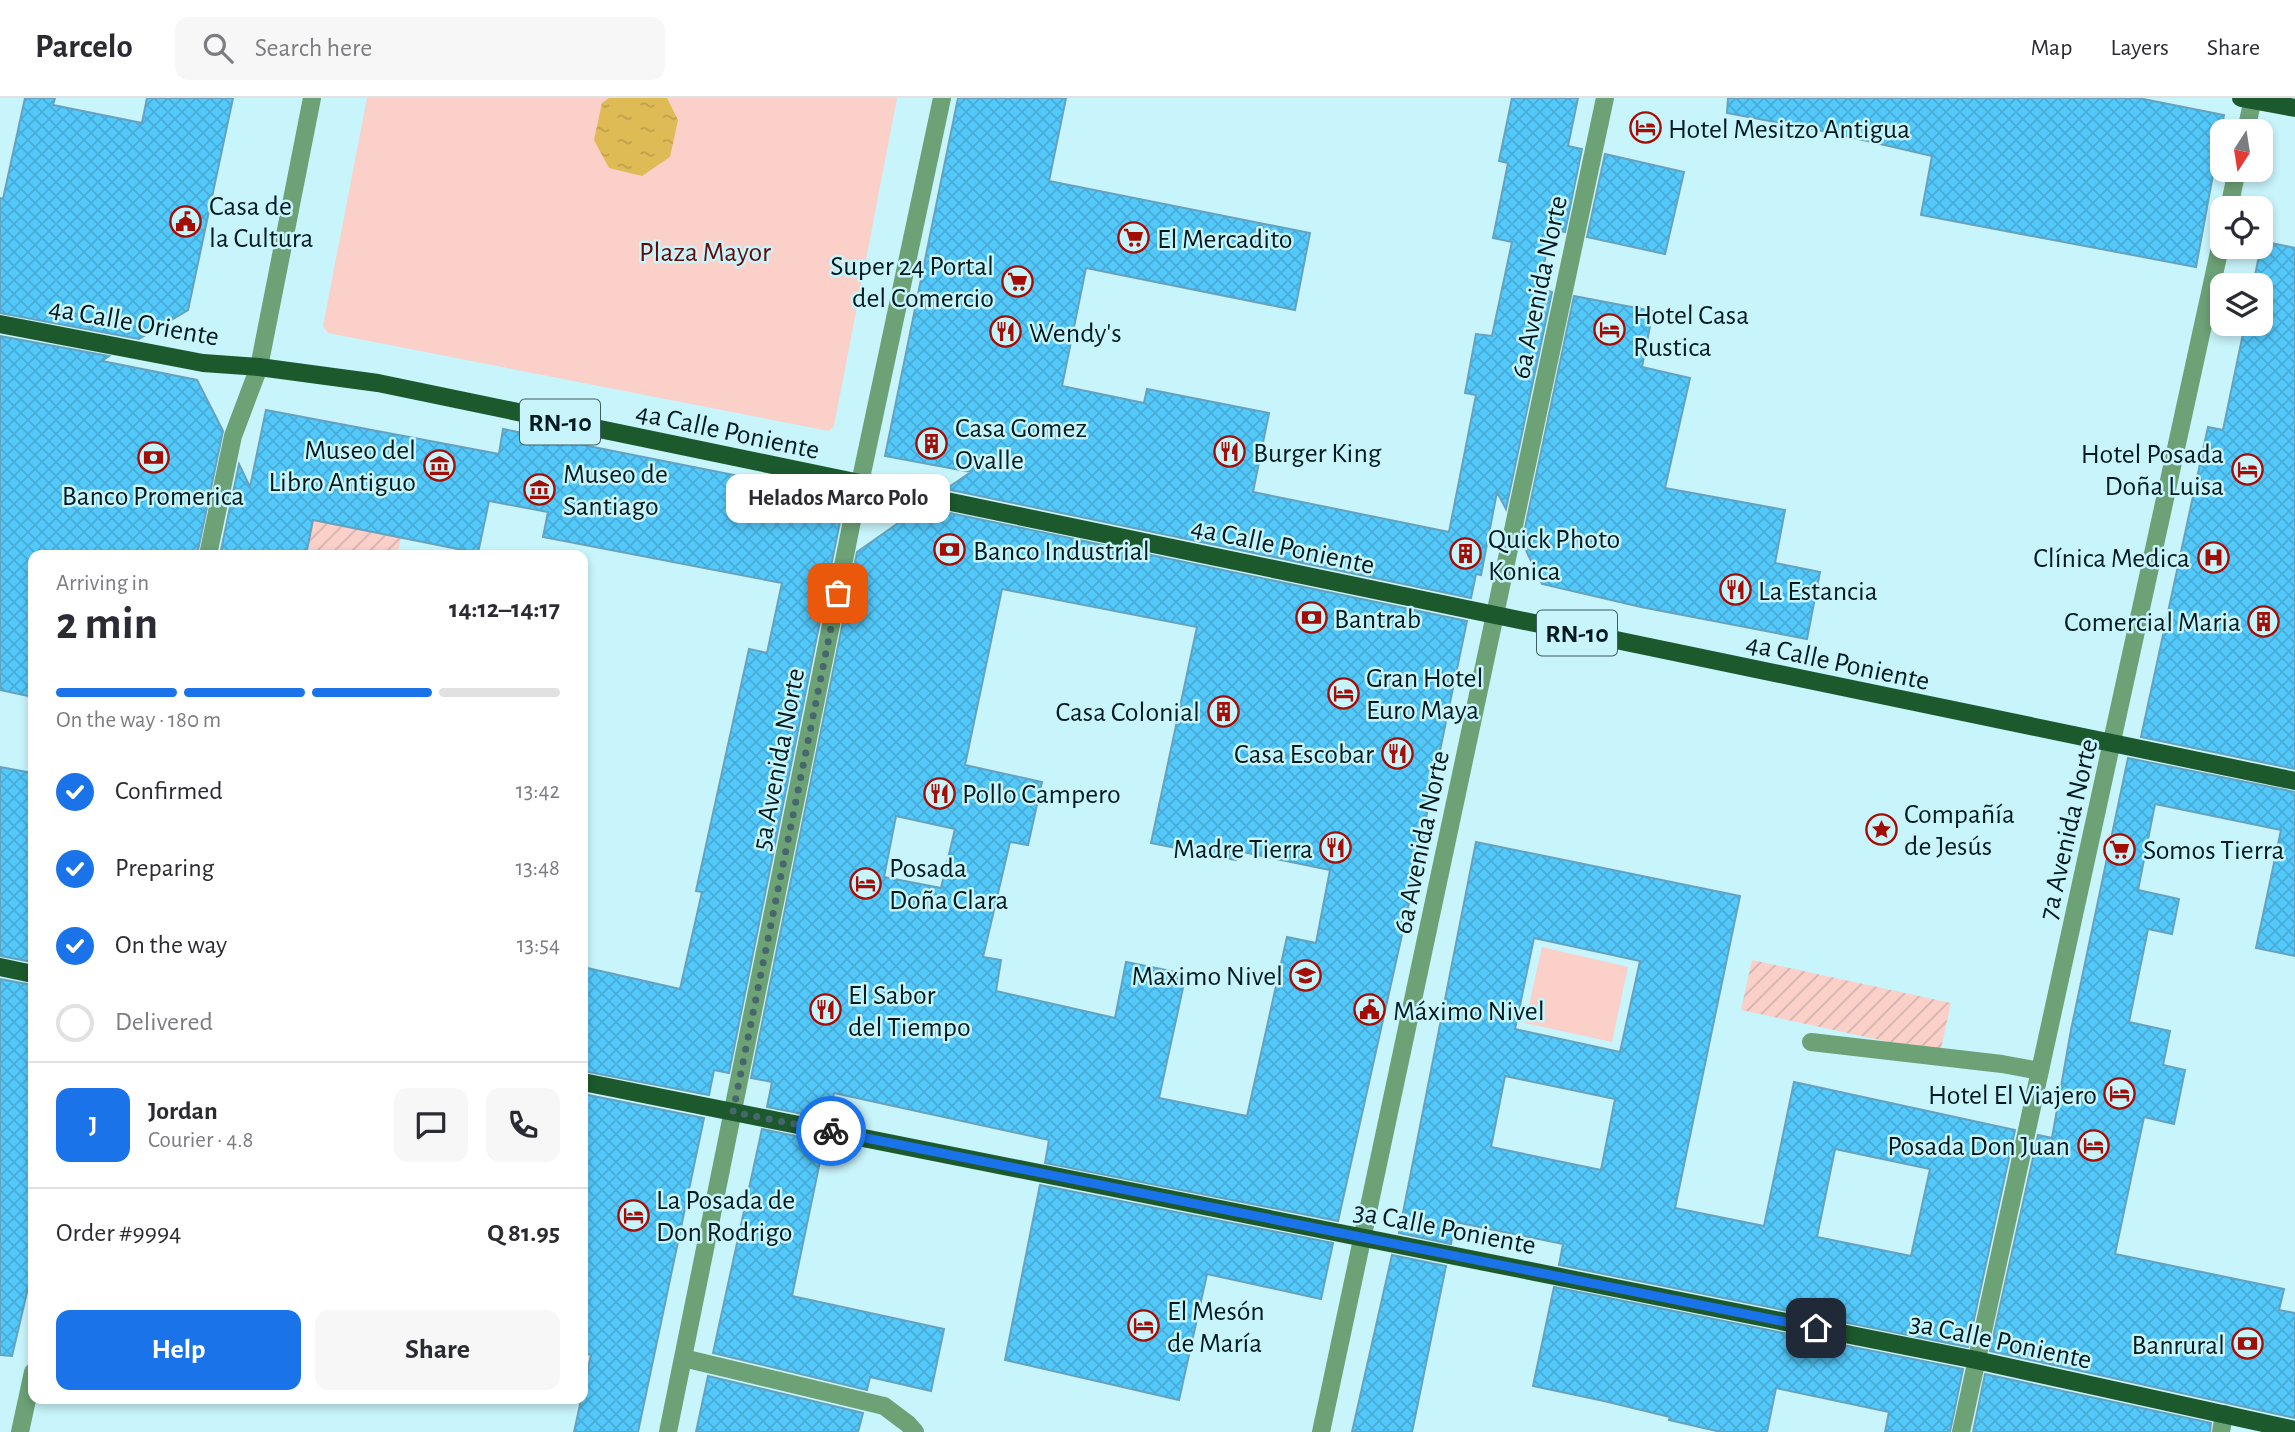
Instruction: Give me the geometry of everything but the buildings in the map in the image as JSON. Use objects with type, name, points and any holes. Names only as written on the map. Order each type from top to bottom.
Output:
[{"type":"main road","points":[[2249,99],[2295,108]]},
{"type":"main road","name":"4a Calle Oriente","points":[[0,324],[203,363],[259,367]]},
{"type":"main road","name":"4a Calle Poniente","points":[[259,367],[378,383],[2295,781]]},
{"type":"main road","points":[[0,967],[28,973]]},
{"type":"main road","name":"3a Calle Poniente","points":[[588,1083],[1976,1360],[2222,1423],[2295,1430]]},
{"type":"street","points":[[209,550],[233,436],[259,367],[312,98]]},
{"type":"street","name":"5a Avenida Norte","points":[[668,1432],[860,484],[942,98]]},
{"type":"street","name":"6a Avenida Norte","points":[[1321,1432],[1605,98]]},
{"type":"street","points":[[2247,119],[2249,99]]},
{"type":"street","name":"7a Avenida Norte","points":[[1961,1432],[2217,259]]},
{"type":"street","points":[[1811,1042],[2002,1064],[2040,1071]]},
{"type":"street","points":[[683,1358],[884,1406],[915,1432]]},
{"type":"street","points":[[20,1432],[28,1395]]},
{"type":"green space","name":"Plaza Mayor","points":[[367,98],[897,98],[834,426],[829,431],[328,333],[323,326]]},
{"type":"green space","points":[[313,520],[401,537],[398,550],[308,550]]},
{"type":"green space","points":[[1542,947],[1628,967],[1612,1042],[1525,1023]]},
{"type":"green space","points":[[1752,960],[1951,1003],[1940,1053],[1741,1010]]},
{"type":"water","points":[[609,98],[667,98],[678,120],[670,157],[642,176],[609,168],[594,140],[602,103]]},
{"type":"way so far","points":[[831,1131],[733,1112],[838,593]]},
{"type":"place","name":"Hotel Mesitzo Antigua","points":[[1645,128]]},
{"type":"place","name":"Casa de la Cultura","points":[[186,221]]},
{"type":"place","name":"El Mercadito","points":[[1134,238]]},
{"type":"place","name":"Super 24 Portal del Comercio","points":[[1017,281]]},
{"type":"place","name":"Hotel Casa Rustica","points":[[1610,330]]},
{"type":"place","name":"Wendy's","points":[[1006,332]]},
{"type":"place","name":"Casa Gomez Ovalle","points":[[932,443]]},
{"type":"place","name":"Burger King","points":[[1230,452]]},
{"type":"place","name":"Banco Promerica","points":[[153,458]]},
{"type":"place","name":"Museo del Libro Antiguo","points":[[439,465]]},
{"type":"place","name":"Hotel Posada Doña Luisa","points":[[2247,469]]},
{"type":"place","name":"Museo de Santiago","points":[[540,489]]},
{"type":"place","name":"Banco Industrial","points":[[950,550]]},
{"type":"place","name":"Quick Photo Konica","points":[[1465,554]]},
{"type":"place","name":"Clínica Medica","points":[[2213,557]]},
{"type":"place","name":"La Estancia","points":[[1735,590]]},
{"type":"place","name":"Helados Marco Polo","points":[[838,593]]},
{"type":"place","name":"Bantrab","points":[[1311,618]]},
{"type":"place","name":"Comercial Maria","points":[[2264,621]]},
{"type":"place","name":"Gran Hotel Euro Maya","points":[[1343,693]]},
{"type":"place","name":"Casa Colonial","points":[[1223,711]]},
{"type":"place","name":"Casa Escobar","points":[[1397,753]]},
{"type":"place","name":"Pollo Campero","points":[[939,793]]},
{"type":"place","name":"Compañía de Jesús","points":[[1881,829]]},
{"type":"place","name":"Madre Tierra","points":[[1336,848]]},
{"type":"place","name":"Somos Tierra","points":[[2120,849]]},
{"type":"place","name":"Posada Doña Clara","points":[[866,883]]},
{"type":"place","name":"Maximo Nivel","points":[[1306,975]]},
{"type":"place","name":"El Sabor del Tiempo","points":[[825,1010]]},
{"type":"place","name":"Máximo Nivel","points":[[1370,1010]]},
{"type":"place","name":"Hotel El Viajero","points":[[2120,1094]]},
{"type":"place","name":"Posada Don Juan","points":[[2093,1145]]},
{"type":"place","name":"La Posada de Don Rodrigo","points":[[633,1215]]},
{"type":"place","name":"El Mesón de María","points":[[1144,1326]]},
{"type":"place","name":"Banrural","points":[[2248,1344]]},
{"type":"route","points":[[831,1131],[1816,1328]]}]
